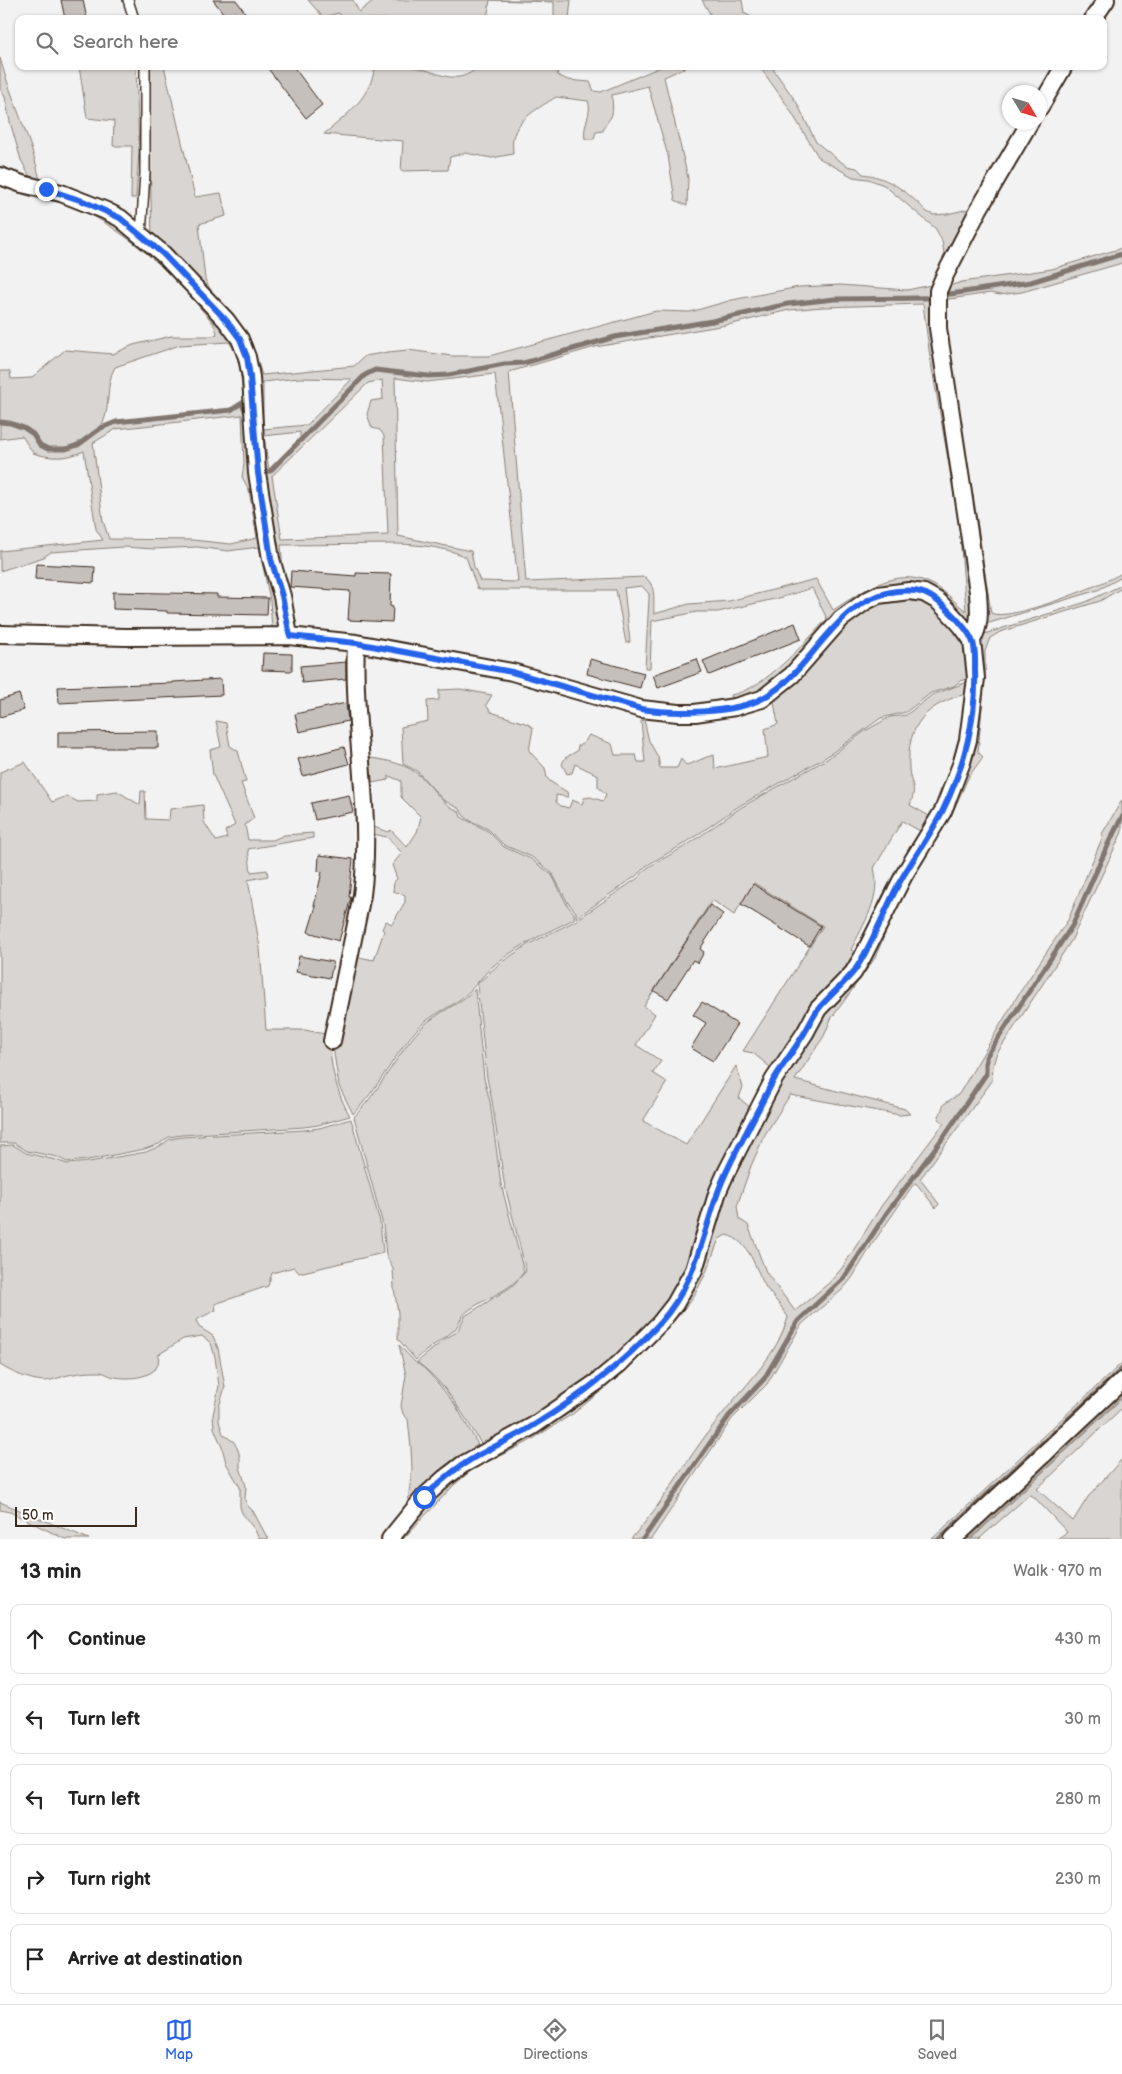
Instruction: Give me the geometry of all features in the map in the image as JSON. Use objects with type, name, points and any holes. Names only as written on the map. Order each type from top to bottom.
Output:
[{"type":"street","points":[[1096,15],[1106,0]]},
{"type":"street","points":[[1047,95],[1062,70]]},
{"type":"street","points":[[972,640],[978,629],[980,615],[978,592],[938,328],[938,291],[979,209],[1025,130]]},
{"type":"street","points":[[0,176],[22,184],[61,193],[120,218],[163,254],[226,320],[240,339],[247,357],[258,473],[271,559],[282,596],[290,636]]},
{"type":"street","points":[[0,634],[290,636],[356,643],[512,672],[641,709],[659,712],[695,713],[734,707],[762,699],[792,675],[841,619],[878,595],[909,590],[924,593],[944,607],[961,624],[972,640],[976,678],[971,722],[962,762],[946,803],[904,875],[862,958],[853,972],[818,1009],[805,1033],[774,1079],[718,1191],[694,1270],[675,1304],[660,1323],[620,1363],[596,1382],[533,1426],[462,1465],[445,1478],[424,1497],[390,1539]]},
{"type":"street","points":[[332,1040],[365,875],[363,799],[355,690],[356,643]]},
{"type":"street","points":[[953,1539],[1122,1381]]},
{"type":"lane","points":[[128,0],[133,15]]},
{"type":"lane","points":[[141,236],[145,173],[145,70]]},
{"type":"shaded area","points":[[308,0],[353,0],[359,12],[374,0],[490,0],[488,15],[341,15],[339,13],[321,15]]},
{"type":"shaded area","points":[[490,0],[571,0],[569,15],[554,15],[554,2]]},
{"type":"shaded area","points":[[702,0],[742,0],[744,13],[748,15],[711,15]]},
{"type":"shaded area","points":[[0,58],[32,149],[40,180],[26,179],[29,175],[21,160],[5,97],[0,89]]},
{"type":"shaded area","points":[[80,70],[136,70],[139,151],[136,198],[131,198],[132,146],[113,146],[114,121],[87,118]]},
{"type":"shaded area","points":[[148,70],[165,70],[195,197],[221,193],[226,216],[199,224],[205,279],[211,291],[251,341],[262,375],[354,366],[365,356],[408,350],[452,356],[489,356],[656,311],[690,312],[732,300],[799,287],[841,285],[907,290],[931,285],[945,259],[942,241],[936,229],[884,185],[868,179],[853,177],[819,158],[787,105],[762,70],[774,70],[797,103],[816,142],[847,166],[857,168],[863,174],[890,182],[906,192],[927,212],[934,215],[973,208],[937,285],[966,522],[973,625],[955,614],[894,588],[803,655],[764,692],[733,701],[731,695],[744,691],[770,675],[827,619],[812,588],[783,597],[718,612],[697,612],[652,621],[650,668],[645,668],[649,594],[642,586],[624,588],[630,642],[626,643],[616,590],[482,590],[477,588],[466,557],[441,549],[398,544],[281,545],[283,571],[279,572],[266,473],[270,472],[366,376],[375,371],[428,377],[449,376],[504,365],[524,364],[615,338],[712,323],[788,305],[835,300],[906,300],[928,298],[926,296],[814,299],[788,303],[712,320],[615,335],[524,361],[449,373],[428,375],[375,369],[365,374],[300,439],[300,432],[264,436],[269,470],[262,471],[250,353],[152,241]],"holes":[[[923,304],[930,357],[959,522],[966,611],[943,591],[928,582],[914,578],[900,578],[873,586],[833,610],[816,579],[729,601],[689,604],[654,614],[653,589],[645,577],[526,582],[509,372],[595,347],[732,324],[789,310]],[[495,374],[518,582],[480,581],[474,567],[471,551],[398,536],[395,378],[427,382]],[[299,378],[352,379],[307,425],[263,429],[263,382]],[[382,380],[383,399],[371,401],[367,414],[372,428],[380,430],[384,436],[388,535],[282,539],[272,476],[368,383]]]},
{"type":"shaded area","points":[[374,70],[427,70],[448,77],[455,77],[463,76],[474,70],[558,70],[557,75],[568,80],[590,82],[594,91],[601,92],[653,70],[680,70],[664,77],[688,178],[687,206],[675,200],[668,156],[648,86],[612,95],[613,109],[611,117],[603,131],[596,132],[594,139],[585,139],[584,134],[589,110],[588,101],[556,97],[530,114],[519,125],[513,138],[513,154],[492,158],[465,153],[450,157],[448,170],[401,171],[403,141],[324,134],[357,104],[369,87]]},
{"type":"shaded area","points":[[1066,70],[1071,70],[1047,110],[1047,103]]},
{"type":"shaded area","points":[[1031,130],[1036,130],[974,235],[949,286],[962,282],[1052,269],[1122,248],[1122,253],[1031,281],[944,293],[943,295],[1032,283],[1122,255],[1122,263],[1022,292],[1000,295],[990,293],[943,300],[942,321],[970,475],[991,613],[1000,615],[1035,608],[1077,593],[1122,573],[1122,577],[1098,590],[986,624],[982,621],[977,555],[939,322],[941,293],[965,245]]},
{"type":"shaded area","points":[[0,184],[58,199],[106,218],[147,246],[236,343],[244,359],[248,415],[243,397],[238,360],[229,342],[180,345],[115,367],[110,380],[107,409],[103,423],[97,430],[70,446],[47,447],[31,431],[23,426],[0,421],[0,371],[10,371],[11,379],[31,378],[65,350],[113,354],[133,345],[171,336],[212,336],[217,334],[211,320],[188,294],[161,266],[130,240],[80,209],[63,203],[28,196]]},
{"type":"shaded area","points":[[242,405],[246,415],[277,598],[279,629],[272,629],[270,600],[259,547],[228,551],[197,547],[154,549],[123,547],[51,552],[44,557],[0,571],[0,551],[103,540],[96,529],[84,451],[71,456],[59,457],[33,453],[22,436],[0,439],[0,423],[24,429],[32,435],[40,446],[48,450],[66,450],[79,446],[102,429],[117,423],[232,411]],"holes":[[[242,415],[244,463],[242,477],[249,490],[257,538],[231,544],[192,540],[109,539],[103,521],[93,443],[116,429]]]},
{"type":"shaded area","points":[[1122,585],[1122,588],[1100,601],[1000,632],[990,638],[985,651],[985,675],[978,752],[983,757],[969,776],[951,816],[895,910],[875,958],[831,1019],[824,1036],[795,1080],[905,1109],[910,1114],[900,1115],[790,1095],[764,1136],[751,1166],[737,1206],[739,1219],[748,1225],[766,1272],[795,1311],[829,1283],[842,1268],[882,1205],[944,1123],[938,1119],[944,1104],[959,1094],[1018,995],[1068,920],[1103,836],[1102,834],[1122,800],[1122,814],[1107,842],[1071,925],[985,1057],[985,1074],[944,1134],[885,1213],[843,1277],[797,1320],[763,1378],[728,1415],[642,1539],[631,1539],[656,1508],[712,1427],[769,1356],[783,1331],[788,1317],[767,1289],[746,1249],[734,1238],[726,1235],[719,1239],[705,1275],[694,1296],[680,1314],[626,1371],[574,1413],[528,1442],[473,1469],[454,1485],[403,1539],[398,1539],[441,1488],[652,1337],[719,1207],[746,1141],[951,806],[978,642],[981,635],[1086,602]]},
{"type":"shaded area","points":[[904,595],[932,604],[958,631],[968,657],[971,678],[960,681],[954,686],[931,693],[906,712],[881,718],[826,757],[739,806],[687,842],[646,866],[636,876],[576,918],[576,912],[568,903],[552,873],[532,857],[504,845],[488,829],[469,820],[460,809],[443,800],[417,771],[403,764],[401,727],[428,721],[427,701],[439,700],[439,690],[460,689],[492,695],[486,705],[491,712],[528,724],[533,728],[529,751],[545,768],[547,778],[567,792],[568,797],[556,795],[556,802],[561,806],[569,808],[572,800],[582,804],[584,798],[590,797],[603,801],[606,794],[598,787],[598,775],[575,764],[572,773],[567,774],[562,764],[565,758],[577,751],[578,746],[584,743],[589,735],[612,744],[615,755],[636,755],[638,762],[645,762],[641,721],[644,720],[649,741],[658,757],[660,768],[677,768],[681,759],[686,765],[714,755],[715,769],[768,757],[765,729],[778,724],[773,697],[867,605]]},
{"type":"shaded area","points":[[970,681],[970,693],[955,697],[931,709],[916,727],[911,739],[909,768],[913,793],[910,805],[929,816],[944,792],[960,734],[965,735],[955,771],[867,941],[862,939],[875,911],[920,831],[902,821],[874,868],[875,890],[870,911],[851,950],[860,955],[793,1042],[770,1067],[753,1053],[743,1051],[823,926],[754,883],[734,915],[712,900],[644,1006],[655,1014],[636,1045],[661,1061],[653,1073],[667,1082],[643,1121],[686,1145],[736,1066],[743,1087],[739,1098],[752,1109],[693,1260],[659,1318],[582,1388],[483,1447],[446,1390],[417,1362],[446,1338],[457,1332],[465,1316],[511,1287],[526,1271],[504,1182],[487,1078],[477,984],[499,964],[527,945],[575,921],[638,878],[647,868],[689,844],[740,808],[827,759],[865,731],[890,717],[906,715],[932,695]]},
{"type":"shaded area","points":[[216,721],[226,723],[230,746],[238,751],[246,782],[241,783],[254,818],[245,825],[248,840],[273,840],[284,835],[313,833],[313,838],[248,849],[251,872],[267,870],[268,876],[248,880],[260,948],[266,1030],[305,1030],[330,1035],[334,1077],[350,1116],[304,1127],[169,1137],[159,1144],[145,1149],[67,1162],[57,1157],[27,1151],[14,1143],[0,1143],[0,772],[25,762],[52,802],[67,796],[78,802],[97,801],[97,794],[117,791],[140,805],[141,791],[145,791],[146,819],[169,820],[170,809],[203,805],[204,822],[216,841],[227,838],[225,831],[235,825],[213,775],[210,750],[221,747]]},
{"type":"shaded area","points":[[363,757],[397,763],[415,772],[446,804],[459,811],[461,817],[488,831],[504,847],[531,859],[552,875],[567,905],[574,913],[574,919],[507,956],[493,966],[463,997],[424,1022],[410,1037],[371,1093],[353,1114],[339,1086],[333,1047],[353,956],[374,960],[386,921],[392,924],[405,902],[405,895],[393,891],[394,882],[397,879],[392,865],[402,853],[387,837],[368,833],[368,825],[388,832],[391,830],[407,847],[417,832],[421,817],[401,797],[401,781],[389,776],[388,780],[366,784]]},
{"type":"shaded area","points":[[1122,820],[1122,832],[1071,941],[996,1055],[992,1081],[920,1179],[939,1204],[936,1208],[916,1183],[913,1185],[873,1243],[852,1278],[842,1290],[802,1324],[767,1384],[732,1419],[651,1539],[645,1539],[730,1417],[765,1379],[799,1322],[845,1278],[887,1214],[946,1136],[987,1074],[987,1058],[1073,926]]},
{"type":"shaded area","points":[[475,989],[484,1078],[490,1102],[501,1184],[524,1272],[519,1279],[506,1289],[469,1310],[455,1329],[416,1360],[398,1339],[398,1313],[393,1269],[386,1255],[383,1225],[354,1117],[371,1097],[415,1034],[435,1017],[462,1000]]},
{"type":"shaded area","points":[[351,1119],[380,1222],[383,1253],[299,1273],[294,1267],[272,1273],[268,1286],[215,1304],[216,1310],[196,1320],[199,1327],[213,1336],[218,1348],[225,1387],[219,1407],[219,1421],[223,1434],[234,1442],[238,1450],[240,1467],[246,1486],[245,1500],[268,1539],[259,1539],[255,1530],[242,1513],[240,1507],[240,1487],[226,1463],[214,1428],[213,1415],[219,1386],[211,1343],[202,1336],[183,1339],[158,1355],[158,1363],[150,1373],[134,1378],[91,1372],[44,1381],[21,1376],[0,1365],[0,1146],[13,1145],[26,1153],[67,1164],[146,1152],[170,1139],[182,1137],[304,1130]]},
{"type":"shaded area","points":[[399,1345],[415,1362],[424,1368],[456,1406],[480,1448],[410,1505],[408,1501],[412,1469],[411,1448],[408,1419],[403,1414],[401,1406],[406,1375]]},
{"type":"shaded area","points":[[1122,1363],[1120,1370],[937,1539],[932,1539]]},
{"type":"shaded area","points":[[1122,1393],[1122,1398],[971,1539],[965,1539]]},
{"type":"shaded area","points":[[1122,1398],[1122,1408],[1037,1489],[1073,1521],[1088,1497],[1122,1459],[1122,1539],[1057,1539],[1067,1532],[1034,1497],[1029,1495],[979,1539],[971,1539]]},
{"type":"shaded area","points":[[0,1502],[89,1539],[65,1539],[10,1512],[0,1510]]},
{"type":"building","points":[[61,0],[83,0],[86,15],[64,15]]},
{"type":"building","points":[[213,0],[236,0],[247,15],[225,15]]},
{"type":"building","points":[[269,70],[296,70],[322,105],[306,118]]},
{"type":"building","points":[[36,564],[95,567],[94,583],[35,579]]},
{"type":"building","points":[[291,571],[356,576],[356,573],[391,574],[390,606],[393,607],[392,622],[348,620],[350,591],[290,587]]},
{"type":"building","points":[[113,592],[217,594],[217,597],[268,598],[267,615],[167,613],[167,611],[113,609]]},
{"type":"building","points":[[795,623],[801,639],[709,675],[703,661]]},
{"type":"building","points":[[263,653],[292,654],[292,671],[262,670]]},
{"type":"building","points":[[590,659],[644,673],[640,688],[587,674]]},
{"type":"building","points":[[697,659],[702,672],[658,688],[653,675]]},
{"type":"building","points":[[346,662],[346,679],[302,683],[300,666]]},
{"type":"building","points":[[221,679],[222,695],[59,703],[58,687],[173,683]]},
{"type":"building","points":[[19,694],[24,710],[0,717],[0,700]]},
{"type":"building","points":[[346,703],[348,721],[299,732],[295,714]]},
{"type":"building","points":[[158,731],[158,748],[58,748],[58,732]]},
{"type":"building","points":[[344,747],[349,764],[303,776],[298,759]]},
{"type":"building","points":[[349,795],[353,812],[315,820],[311,803]]},
{"type":"building","points":[[319,855],[353,859],[349,897],[351,897],[339,941],[308,932],[316,906],[314,906],[322,872],[318,871]]},
{"type":"building","points":[[753,884],[821,926],[809,946],[741,904]]},
{"type":"building","points":[[710,905],[723,914],[700,949],[704,952],[698,963],[693,960],[668,999],[654,991]]},
{"type":"building","points":[[299,956],[333,962],[330,978],[296,972]]},
{"type":"building","points":[[702,1002],[737,1024],[713,1061],[691,1048],[706,1023],[693,1015]]},
{"type":"waterway","points":[[944,295],[1031,282],[1122,254]]},
{"type":"waterway","points":[[260,472],[270,471],[365,375],[375,370],[428,376],[449,375],[504,364],[524,363],[615,337],[712,321],[788,304],[835,299],[928,298]]},
{"type":"waterway","points":[[0,422],[24,428],[33,434],[40,445],[48,449],[66,449],[78,445],[101,428],[116,422],[231,410],[242,403],[247,415]]},
{"type":"waterway","points":[[643,1539],[729,1416],[764,1379],[798,1321],[844,1278],[886,1214],[945,1135],[986,1074],[986,1057],[1072,926],[1122,817]]},
{"type":"waterway","points":[[939,1539],[1122,1369]]},
{"type":"route","points":[[46,189],[83,201],[120,218],[163,254],[181,272],[226,320],[240,339],[247,357],[250,377],[258,473],[271,559],[282,596],[290,636],[356,643],[410,652],[512,672],[641,709],[659,712],[695,713],[750,704],[762,699],[792,675],[841,619],[878,595],[909,590],[924,593],[938,601],[961,624],[972,640],[976,678],[968,740],[962,762],[943,811],[904,875],[862,958],[853,972],[818,1009],[805,1033],[774,1079],[718,1191],[694,1270],[675,1304],[660,1323],[620,1363],[596,1382],[533,1426],[462,1465],[424,1497]]}]
